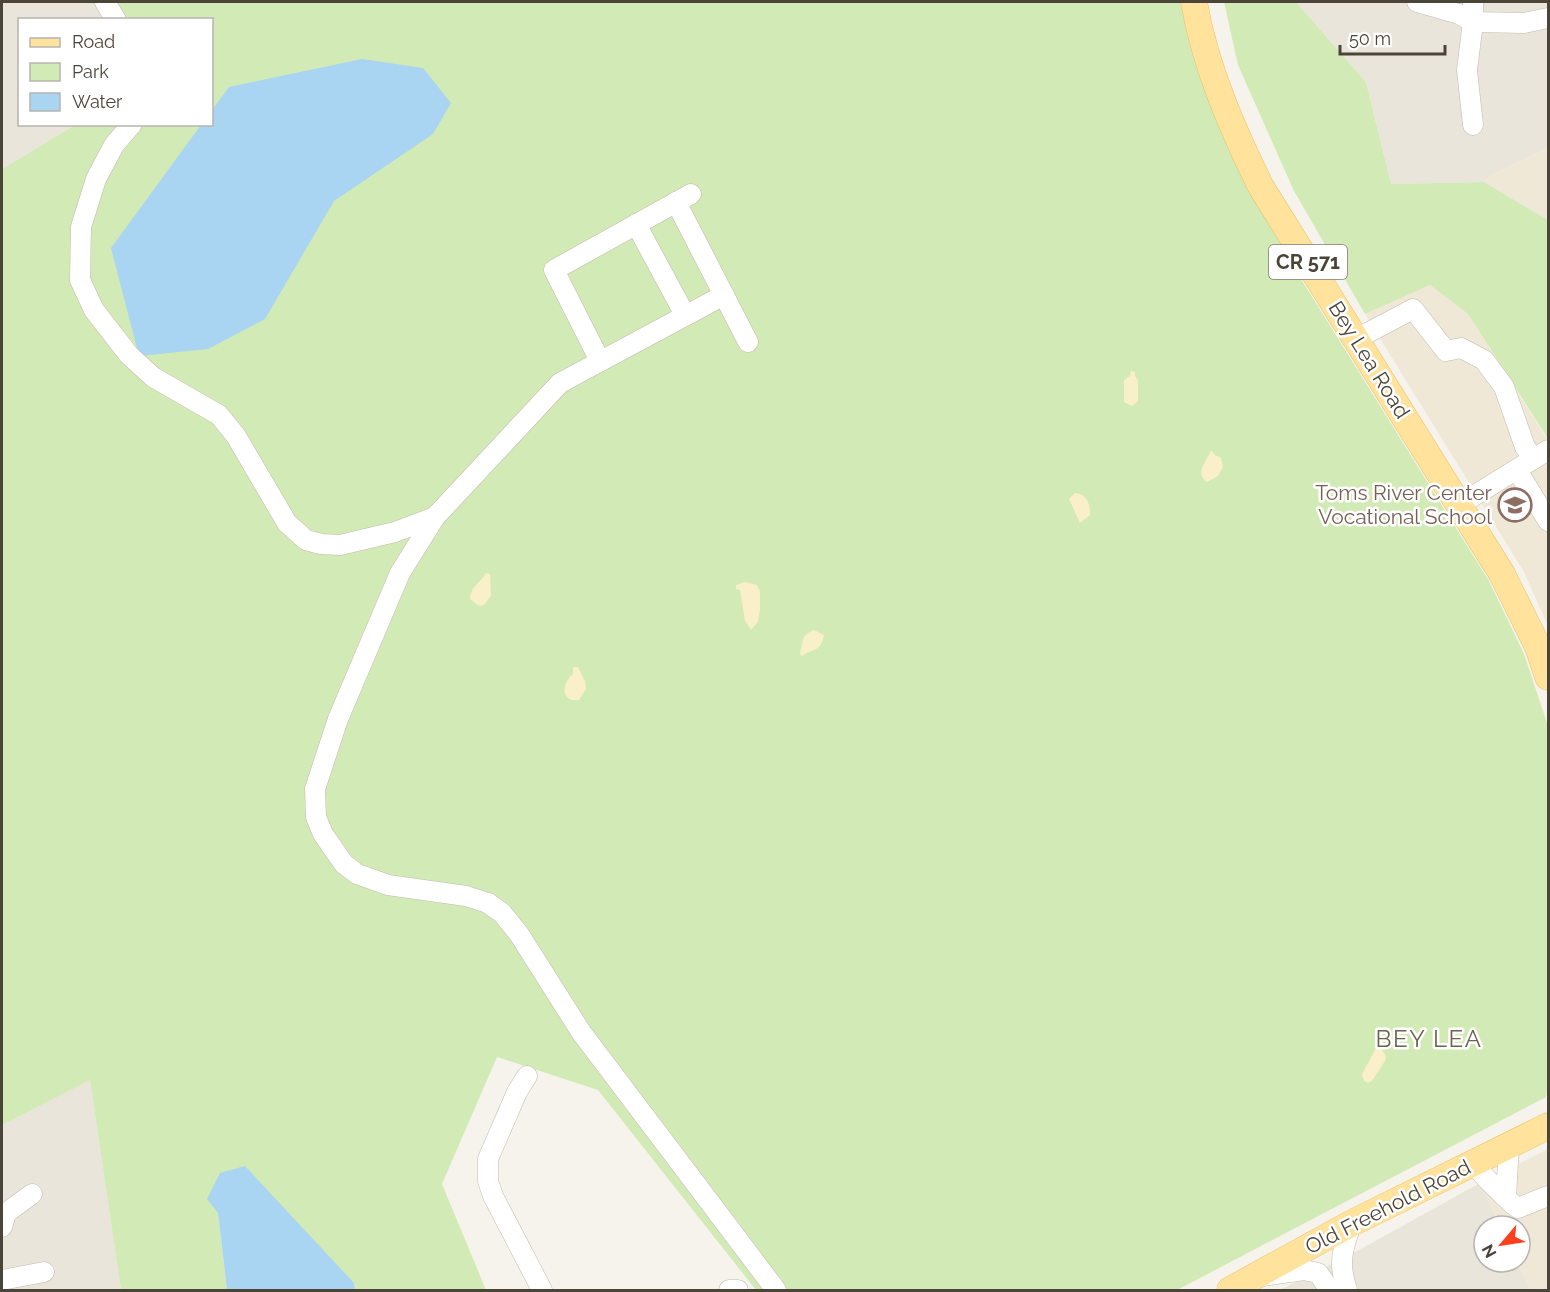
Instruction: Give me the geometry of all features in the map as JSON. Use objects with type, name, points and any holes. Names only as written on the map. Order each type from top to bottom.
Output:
[{"type":"main road","name":"Bey Lea Road","points":[[1194,2],[1212,72],[1240,145],[1261,187],[1502,574],[1538,647],[1548,677]]},
{"type":"main road","name":"Old Freehold Road","points":[[1230,1290],[1352,1223],[1548,1126]]},
{"type":"street","points":[[105,2],[115,18]]},
{"type":"street","points":[[1417,2],[1459,14],[1473,22],[1524,23],[1548,18]]},
{"type":"street","points":[[1473,2],[1467,70],[1473,125]]},
{"type":"street","points":[[130,126],[114,145],[96,179],[81,227],[80,280],[94,310],[129,355],[153,378],[219,415],[236,436],[287,523],[306,540],[321,544],[340,544],[395,532],[435,517]]},
{"type":"street","points":[[600,361],[554,270],[683,198],[724,295],[748,342]]},
{"type":"street","points":[[636,224],[685,315]]},
{"type":"street","points":[[724,295],[560,383],[435,517],[400,573],[338,719],[315,789],[316,817],[322,834],[344,864],[357,874],[388,885],[466,896],[488,903],[502,914],[519,934],[581,1032],[777,1290]]},
{"type":"street","points":[[1356,339],[1413,309],[1446,351],[1461,348],[1484,360],[1504,387],[1525,447],[1541,455]]},
{"type":"street","points":[[1459,504],[1541,455]]},
{"type":"street","points":[[1517,470],[1548,521]]},
{"type":"street","points":[[395,532],[412,554]]},
{"type":"street","points":[[527,1076],[517,1092],[488,1159],[488,1181],[493,1197],[542,1290]]},
{"type":"street","points":[[1506,1197],[1509,1145]]},
{"type":"street","points":[[1473,1163],[1511,1205],[1518,1208],[1548,1196]]},
{"type":"street","points":[[2,1227],[6,1214],[32,1194]]},
{"type":"street","points":[[1347,1290],[1341,1273],[1342,1254],[1352,1223]]},
{"type":"street","points":[[1255,1277],[1304,1270],[1318,1273],[1330,1290]]},
{"type":"street","points":[[2,1280],[44,1272]]},
{"type":"street","points":[[729,1290],[738,1290]]},
{"type":"shaded area","points":[[2,2],[92,2],[103,18],[18,18],[18,126],[73,126],[2,169]]},
{"type":"shaded area","points":[[1296,2],[1548,2],[1548,148],[1491,175],[1484,182],[1391,184],[1366,82]]},
{"type":"shaded area","points":[[1548,148],[1548,220],[1484,182],[1491,175]]},
{"type":"shaded area","name":"Toms River Center Vocational School","points":[[1430,285],[1468,314],[1546,437],[1548,436],[1548,626],[1524,572],[1365,314]]},
{"type":"shaded area","points":[[90,1079],[121,1290],[2,1290],[2,1125]]},
{"type":"shaded area","points":[[1548,1149],[1548,1290],[1531,1290],[1523,1274],[1532,1274],[1532,1214],[1494,1214],[1480,1183]]},
{"type":"shaded area","points":[[1480,1183],[1494,1214],[1472,1214],[1472,1274],[1523,1274],[1531,1290],[1280,1290],[1359,1250]]},
{"type":"green space","points":[[92,2],[1182,2],[1201,76],[1229,151],[1301,279],[1489,581],[1524,654],[1548,726],[1548,1083],[1546,1097],[1177,1290],[756,1290],[598,1090],[497,1057],[442,1184],[486,1290],[355,1290],[354,1283],[218,1213],[227,1290],[121,1290],[90,1080],[2,1125],[2,169],[73,126],[213,126],[213,18],[103,18]]},
{"type":"green space","points":[[1224,2],[1296,2],[1366,82],[1391,184],[1484,182],[1548,220],[1547,437],[1468,314],[1430,285],[1365,314],[1294,191],[1238,65]]},
{"type":"sand","points":[[1131,371],[1135,372],[1138,380],[1138,401],[1132,406],[1124,402],[1124,380],[1130,376]]},
{"type":"sand","points":[[1211,450],[1221,458],[1223,467],[1218,476],[1207,482],[1201,471]]},
{"type":"sand","points":[[1075,493],[1085,497],[1090,507],[1090,515],[1080,523],[1069,499]]},
{"type":"sand","points":[[486,573],[490,574],[491,596],[484,605],[479,606],[470,599],[471,594]]},
{"type":"sand","points":[[745,582],[757,585],[760,591],[758,622],[751,630],[745,621],[740,590],[736,589],[736,585]]},
{"type":"sand","points":[[814,630],[824,635],[821,645],[802,656],[800,654],[803,639]]},
{"type":"sand","points":[[573,667],[578,667],[585,681],[586,689],[579,700],[569,698],[565,692],[566,682],[573,674]]},
{"type":"sand","points":[[1376,1048],[1381,1048],[1386,1056],[1385,1061],[1372,1081],[1368,1083],[1364,1081],[1362,1074]]},
{"type":"water","points":[[362,59],[423,68],[451,103],[433,134],[334,201],[265,319],[208,349],[139,356],[111,248],[200,126],[213,126],[213,109],[229,87]]},
{"type":"water","points":[[245,1166],[354,1283],[355,1290],[227,1290],[218,1213],[207,1199],[220,1173]]},
{"type":"place","name":"Toms River Center Vocational School","points":[[1515,505]]},
{"type":"district","name":"BEY LEA","points":[[1429,1039]]}]
